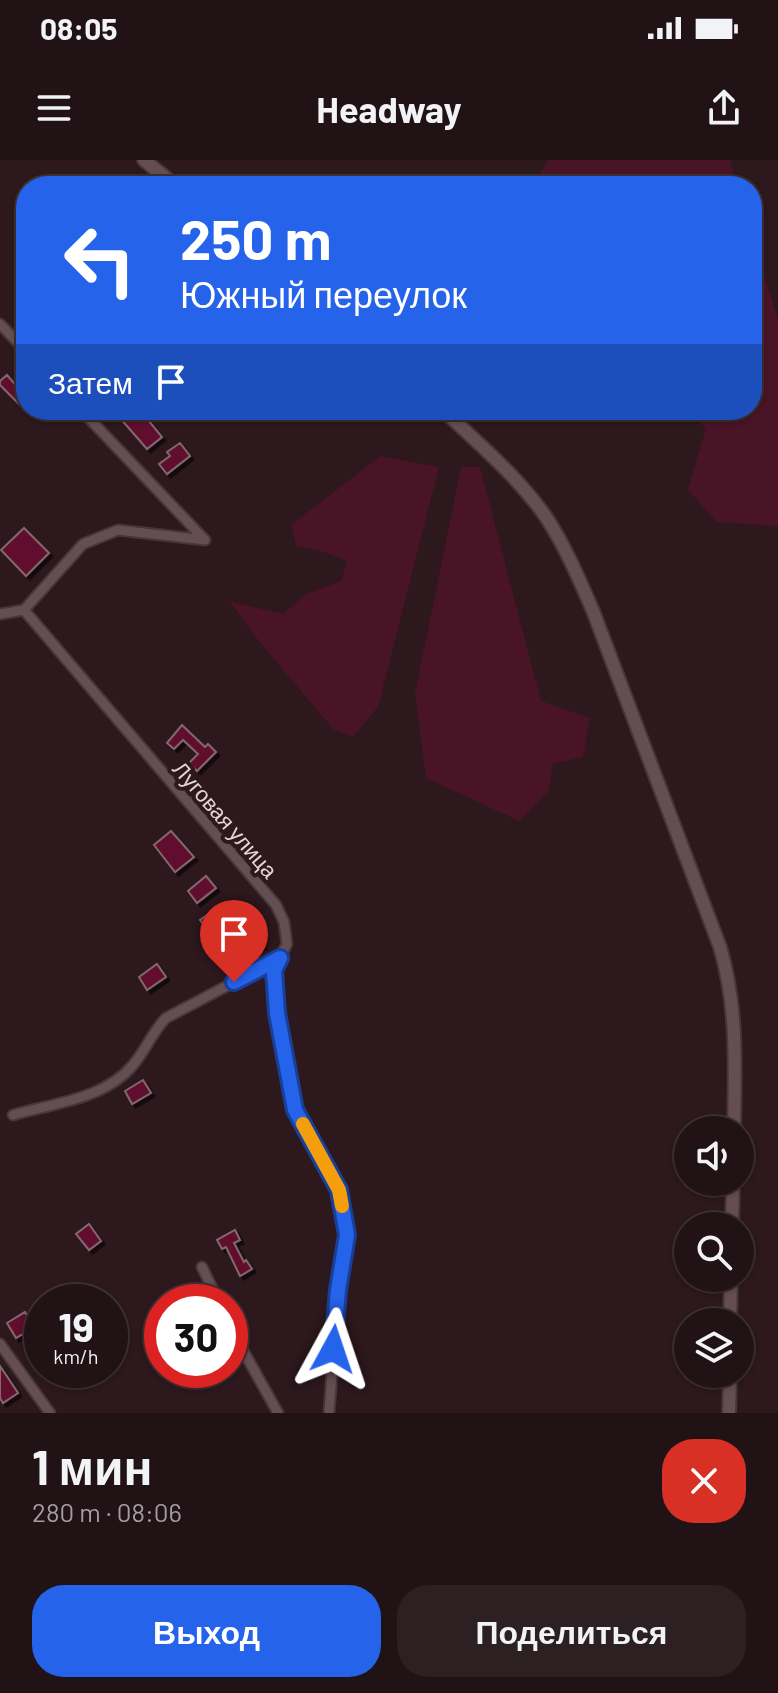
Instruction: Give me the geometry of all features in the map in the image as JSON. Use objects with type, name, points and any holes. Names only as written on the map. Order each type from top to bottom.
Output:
[{"type":"street","points":[[144,160],[164,176]]},
{"type":"street","points":[[0,324],[16,341]]},
{"type":"street","points":[[0,614],[24,610],[83,544],[118,530],[205,540],[91,420]]},
{"type":"street","points":[[453,420],[508,472],[545,517],[570,560],[593,611],[704,904],[729,979],[735,1021],[734,1116]]},
{"type":"street","name":"Луговая улица","points":[[24,610],[276,905],[284,922],[287,944],[274,970],[277,1013],[295,1110],[339,1190],[347,1235],[338,1290],[329,1413]]},
{"type":"street","points":[[13,1115],[100,1091],[116,1082],[133,1065],[153,1030],[166,1018],[280,958]]},
{"type":"street","points":[[202,1267],[210,1284]]},
{"type":"street","points":[[0,1344],[50,1413]]},
{"type":"street","points":[[248,1359],[278,1413]]},
{"type":"street","points":[[729,1413],[730,1388]]},
{"type":"shaded area","points":[[548,160],[730,160],[734,176],[541,176]]},
{"type":"shaded area","points":[[762,267],[778,320],[778,526],[717,522],[688,490],[706,428],[696,420],[762,420]]},
{"type":"shaded area","points":[[380,456],[439,467],[378,707],[353,737],[333,729],[229,601],[283,614],[306,594],[341,581],[347,561],[296,546],[291,525]]},
{"type":"shaded area","points":[[461,467],[480,467],[541,701],[590,718],[583,757],[553,764],[549,790],[519,821],[426,778],[415,693]]},
{"type":"building","points":[[7,375],[16,385],[16,401],[0,385]]},
{"type":"building","points":[[122,420],[148,420],[162,437],[147,449]]},
{"type":"building","points":[[180,443],[190,456],[167,474],[159,464],[170,456],[167,452]]},
{"type":"building","points":[[24,528],[49,553],[26,576],[1,550]]},
{"type":"building","points":[[182,725],[205,747],[208,744],[216,752],[197,771],[189,763],[198,754],[183,740],[174,749],[167,743]]},
{"type":"building","points":[[171,831],[194,857],[175,872],[154,845]]},
{"type":"building","points":[[206,876],[216,888],[197,903],[188,891]]},
{"type":"building","points":[[226,902],[239,920],[223,932],[218,926],[209,932],[200,920]]},
{"type":"building","points":[[252,931],[263,945],[242,960],[232,946]]},
{"type":"building","points":[[157,964],[166,977],[147,990],[139,977]]},
{"type":"building","points":[[143,1080],[151,1093],[132,1104],[125,1091]]},
{"type":"building","points":[[89,1224],[101,1241],[89,1250],[76,1234]]},
{"type":"building","points":[[235,1230],[240,1240],[234,1243],[244,1262],[246,1260],[252,1269],[240,1276],[226,1247],[222,1249],[217,1240]]},
{"type":"building","points":[[24,1313],[24,1333],[16,1338],[7,1323]]},
{"type":"building","points":[[0,1366],[18,1393],[3,1403],[0,1398]]},
{"type":"slow traffic","points":[[303,1124],[339,1190],[342,1206]]},
{"type":"route","points":[[234,982],[280,958],[274,970],[277,1013],[295,1110],[339,1190],[347,1235],[333,1349]]}]
